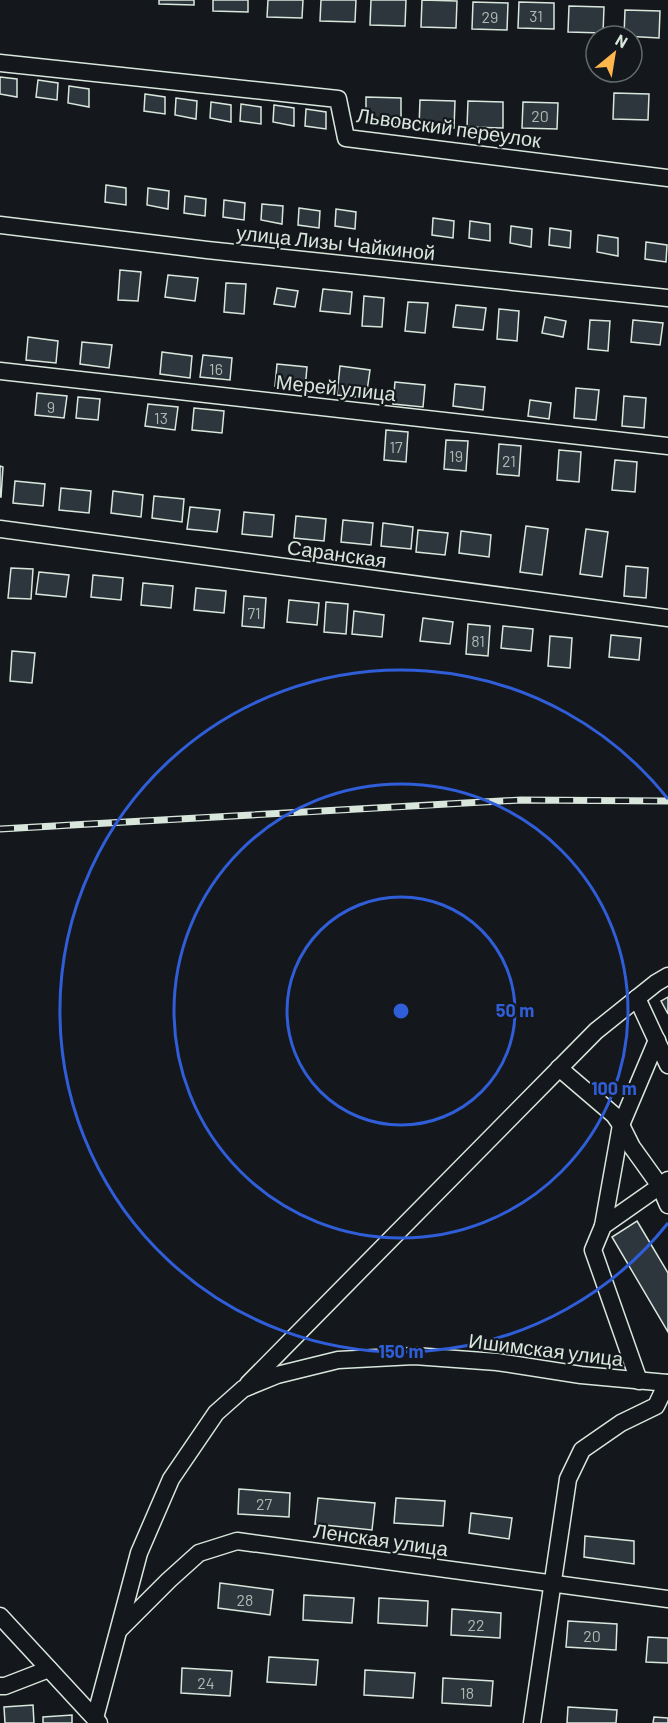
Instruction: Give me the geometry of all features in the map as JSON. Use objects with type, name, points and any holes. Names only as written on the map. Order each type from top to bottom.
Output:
[{"type":"street","name":"Львовский переулок","points":[[0,63],[338,99],[346,138],[668,178]]},
{"type":"street","name":"улица Лизы Чайкиной","points":[[0,225],[207,250],[668,298]]},
{"type":"street","name":"Мерей улица","points":[[0,370],[668,446]]},
{"type":"street","name":"Саранская","points":[[0,529],[668,618]]},
{"type":"street","points":[[243,1389],[596,1031],[668,976]]},
{"type":"street","points":[[638,998],[668,1065]]},
{"type":"street","points":[[639,1381],[593,1250],[603,1226],[621,1125],[657,1040]]},
{"type":"street","points":[[559,1068],[614,1115],[632,1147],[664,1183],[668,1205]]},
{"type":"street","points":[[603,1226],[664,1183]]},
{"type":"street","name":"Ишимская улица","points":[[97,1721],[139,1553],[171,1479],[216,1413],[243,1389],[278,1375],[338,1360],[414,1356],[497,1362],[581,1375],[668,1383]]},
{"type":"street","points":[[532,1723],[568,1479],[582,1450],[621,1423],[656,1406],[668,1383]]},
{"type":"street","name":"Ленская улица","points":[[119,1630],[199,1553],[237,1541],[668,1599]]},
{"type":"street","points":[[0,1616],[97,1721]]},
{"type":"street","points":[[0,1686],[49,1669]]},
{"type":"building","points":[[159,0],[194,0],[194,5],[159,4]]},
{"type":"building","points":[[213,0],[248,0],[248,12],[213,11]]},
{"type":"building","points":[[268,0],[303,0],[302,18],[267,17]]},
{"type":"building","points":[[321,0],[356,0],[355,22],[320,21]]},
{"type":"building","points":[[371,0],[406,0],[405,26],[370,25]]},
{"type":"building","points":[[422,0],[457,1],[456,28],[421,27]]},
{"type":"building","points":[[473,2],[508,3],[507,30],[472,29]]},
{"type":"building","points":[[519,2],[554,3],[554,29],[518,28]]},
{"type":"building","points":[[569,6],[604,7],[603,24],[584,24],[584,32],[568,32]]},
{"type":"building","points":[[625,10],[660,11],[659,38],[644,37],[644,24],[624,24]]},
{"type":"building","points":[[0,77],[17,79],[17,97],[0,94]]},
{"type":"building","points":[[38,80],[58,83],[57,100],[36,97]]},
{"type":"building","points":[[69,86],[89,89],[89,107],[68,103]]},
{"type":"building","points":[[614,93],[649,94],[648,120],[613,119]]},
{"type":"building","points":[[145,94],[165,97],[165,114],[144,111]]},
{"type":"building","points":[[366,97],[401,98],[401,124],[366,123]]},
{"type":"building","points":[[176,98],[197,101],[196,119],[175,115]]},
{"type":"building","points":[[420,100],[455,101],[454,128],[419,127]]},
{"type":"building","points":[[468,101],[503,102],[503,128],[467,127]]},
{"type":"building","points":[[211,102],[231,105],[231,122],[210,118]]},
{"type":"building","points":[[523,102],[558,103],[557,129],[522,128]]},
{"type":"building","points":[[241,104],[261,107],[261,124],[240,121]]},
{"type":"building","points":[[274,105],[294,108],[294,126],[273,122]]},
{"type":"building","points":[[306,109],[326,112],[326,129],[305,126]]},
{"type":"building","points":[[106,185],[126,188],[126,205],[105,202]]},
{"type":"building","points":[[148,188],[169,191],[168,209],[147,205]]},
{"type":"building","points":[[185,196],[206,199],[205,216],[184,213]]},
{"type":"building","points":[[224,200],[245,203],[244,220],[223,217]]},
{"type":"building","points":[[262,204],[283,206],[282,224],[261,220]]},
{"type":"building","points":[[299,208],[320,211],[319,228],[298,225]]},
{"type":"building","points":[[336,209],[356,212],[355,229],[335,226]]},
{"type":"building","points":[[433,218],[454,221],[453,238],[432,235]]},
{"type":"building","points":[[470,221],[490,224],[490,241],[469,238]]},
{"type":"building","points":[[511,226],[532,229],[531,247],[510,243]]},
{"type":"building","points":[[550,228],[571,231],[570,248],[549,245]]},
{"type":"building","points":[[598,235],[618,238],[618,256],[597,252]]},
{"type":"building","points":[[646,242],[667,245],[666,262],[645,259]]},
{"type":"building","points":[[120,270],[141,272],[138,301],[118,300]]},
{"type":"building","points":[[168,275],[198,278],[195,301],[165,297]]},
{"type":"building","points":[[226,283],[246,284],[244,314],[224,312]]},
{"type":"building","points":[[277,288],[298,291],[295,307],[274,304]]},
{"type":"building","points":[[323,289],[352,292],[350,314],[320,311]]},
{"type":"building","points":[[364,296],[384,298],[382,327],[362,326]]},
{"type":"building","points":[[408,302],[428,303],[425,333],[405,331]]},
{"type":"building","points":[[456,305],[486,308],[483,330],[453,327]]},
{"type":"building","points":[[499,309],[519,311],[517,341],[497,339]]},
{"type":"building","points":[[545,317],[566,321],[563,337],[542,333]]},
{"type":"building","points":[[590,320],[610,321],[608,351],[588,349]]},
{"type":"building","points":[[633,320],[663,323],[660,345],[631,342]]},
{"type":"building","points":[[28,337],[58,341],[56,363],[26,360]]},
{"type":"building","points":[[82,342],[112,345],[109,368],[80,364]]},
{"type":"building","points":[[162,352],[192,356],[190,378],[160,374]]},
{"type":"building","points":[[203,355],[232,358],[230,380],[200,377]]},
{"type":"building","points":[[277,364],[307,367],[305,389],[275,386]]},
{"type":"building","points":[[340,366],[370,370],[366,398],[337,395]]},
{"type":"building","points":[[395,382],[425,385],[423,407],[393,404]]},
{"type":"building","points":[[455,384],[485,387],[483,410],[453,406]]},
{"type":"building","points":[[576,388],[599,390],[596,420],[574,418]]},
{"type":"building","points":[[37,393],[67,396],[64,418],[35,415]]},
{"type":"building","points":[[624,396],[646,398],[644,428],[622,426]]},
{"type":"building","points":[[78,397],[100,399],[98,420],[76,418]]},
{"type":"building","points":[[530,400],[551,403],[549,419],[528,416]]},
{"type":"building","points":[[148,404],[178,407],[175,430],[145,426]]},
{"type":"building","points":[[194,408],[224,411],[222,433],[192,430]]},
{"type":"building","points":[[386,430],[408,432],[406,462],[384,460]]},
{"type":"building","points":[[446,440],[468,441],[466,471],[444,469]]},
{"type":"building","points":[[499,444],[521,446],[519,476],[497,474]]},
{"type":"building","points":[[559,450],[581,452],[579,482],[557,480]]},
{"type":"building","points":[[615,460],[637,462],[635,492],[612,490]]},
{"type":"building","points":[[0,466],[3,467],[1,497],[0,497]]},
{"type":"building","points":[[15,481],[45,484],[43,506],[13,503]]},
{"type":"building","points":[[61,488],[91,491],[89,513],[59,510]]},
{"type":"building","points":[[113,491],[143,495],[141,517],[111,513]]},
{"type":"building","points":[[154,496],[184,499],[182,522],[152,518]]},
{"type":"building","points":[[190,507],[220,510],[217,532],[187,529]]},
{"type":"building","points":[[244,512],[274,515],[272,537],[242,534]]},
{"type":"building","points":[[296,516],[326,519],[324,541],[294,538]]},
{"type":"building","points":[[343,520],[373,523],[371,545],[341,542]]},
{"type":"building","points":[[383,523],[413,527],[411,549],[381,546]]},
{"type":"building","points":[[526,526],[548,529],[542,575],[520,572]]},
{"type":"building","points":[[586,529],[608,532],[602,577],[580,574]]},
{"type":"building","points":[[418,530],[448,533],[445,555],[416,552]]},
{"type":"building","points":[[461,531],[491,535],[489,557],[459,553]]},
{"type":"building","points":[[626,566],[648,568],[646,598],[624,596]]},
{"type":"building","points":[[11,568],[33,569],[31,599],[8,598]]},
{"type":"building","points":[[39,572],[69,575],[66,597],[36,594]]},
{"type":"building","points":[[93,575],[123,578],[121,600],[91,597]]},
{"type":"building","points":[[143,583],[173,586],[171,608],[141,605]]},
{"type":"building","points":[[196,588],[226,591],[224,613],[194,610]]},
{"type":"building","points":[[244,596],[266,598],[264,628],[242,626]]},
{"type":"building","points":[[289,600],[319,603],[317,625],[287,622]]},
{"type":"building","points":[[326,602],[348,604],[346,634],[324,632]]},
{"type":"building","points":[[354,611],[384,615],[382,637],[352,634]]},
{"type":"building","points":[[423,618],[453,622],[450,644],[420,641]]},
{"type":"building","points":[[468,624],[490,626],[488,656],[466,654]]},
{"type":"building","points":[[503,626],[533,629],[531,651],[501,648]]},
{"type":"building","points":[[611,635],[641,638],[639,660],[609,657]]},
{"type":"building","points":[[550,636],[572,638],[570,668],[548,666]]},
{"type":"building","points":[[12,651],[35,653],[32,683],[10,681]]},
{"type":"building","points":[[668,997],[668,1014],[661,1001]]},
{"type":"building","points":[[637,1221],[668,1273],[668,1332],[612,1237]]},
{"type":"building","points":[[239,1489],[290,1493],[289,1517],[238,1514]]},
{"type":"building","points":[[318,1498],[375,1503],[372,1530],[315,1524]]},
{"type":"building","points":[[396,1498],[445,1501],[443,1526],[394,1523]]},
{"type":"building","points":[[471,1513],[512,1518],[509,1539],[469,1533]]},
{"type":"building","points":[[585,1536],[634,1541],[634,1564],[584,1557]]},
{"type":"building","points":[[220,1583],[273,1590],[270,1615],[218,1608]]},
{"type":"building","points":[[304,1595],[354,1598],[352,1623],[303,1620]]},
{"type":"building","points":[[379,1598],[428,1601],[427,1626],[378,1623]]},
{"type":"building","points":[[452,1609],[501,1613],[500,1638],[451,1635]]},
{"type":"building","points":[[568,1621],[617,1624],[616,1650],[566,1647]]},
{"type":"building","points":[[648,1637],[668,1638],[668,1663],[646,1662]]},
{"type":"building","points":[[269,1657],[318,1660],[316,1685],[267,1682]]},
{"type":"building","points":[[182,1668],[232,1671],[230,1696],[181,1693]]},
{"type":"building","points":[[365,1670],[415,1673],[413,1698],[364,1695]]},
{"type":"building","points":[[443,1678],[493,1681],[491,1706],[442,1703]]},
{"type":"building","points":[[33,1705],[34,1723],[5,1723],[4,1707]]},
{"type":"building","points":[[568,1707],[617,1710],[616,1723],[567,1723]]},
{"type":"building","points":[[72,1715],[72,1723],[43,1723],[43,1717]]},
{"type":"building","points":[[654,1717],[668,1718],[668,1723],[653,1723]]},
{"type":"railway","points":[[0,829],[521,800],[668,801]]}]
